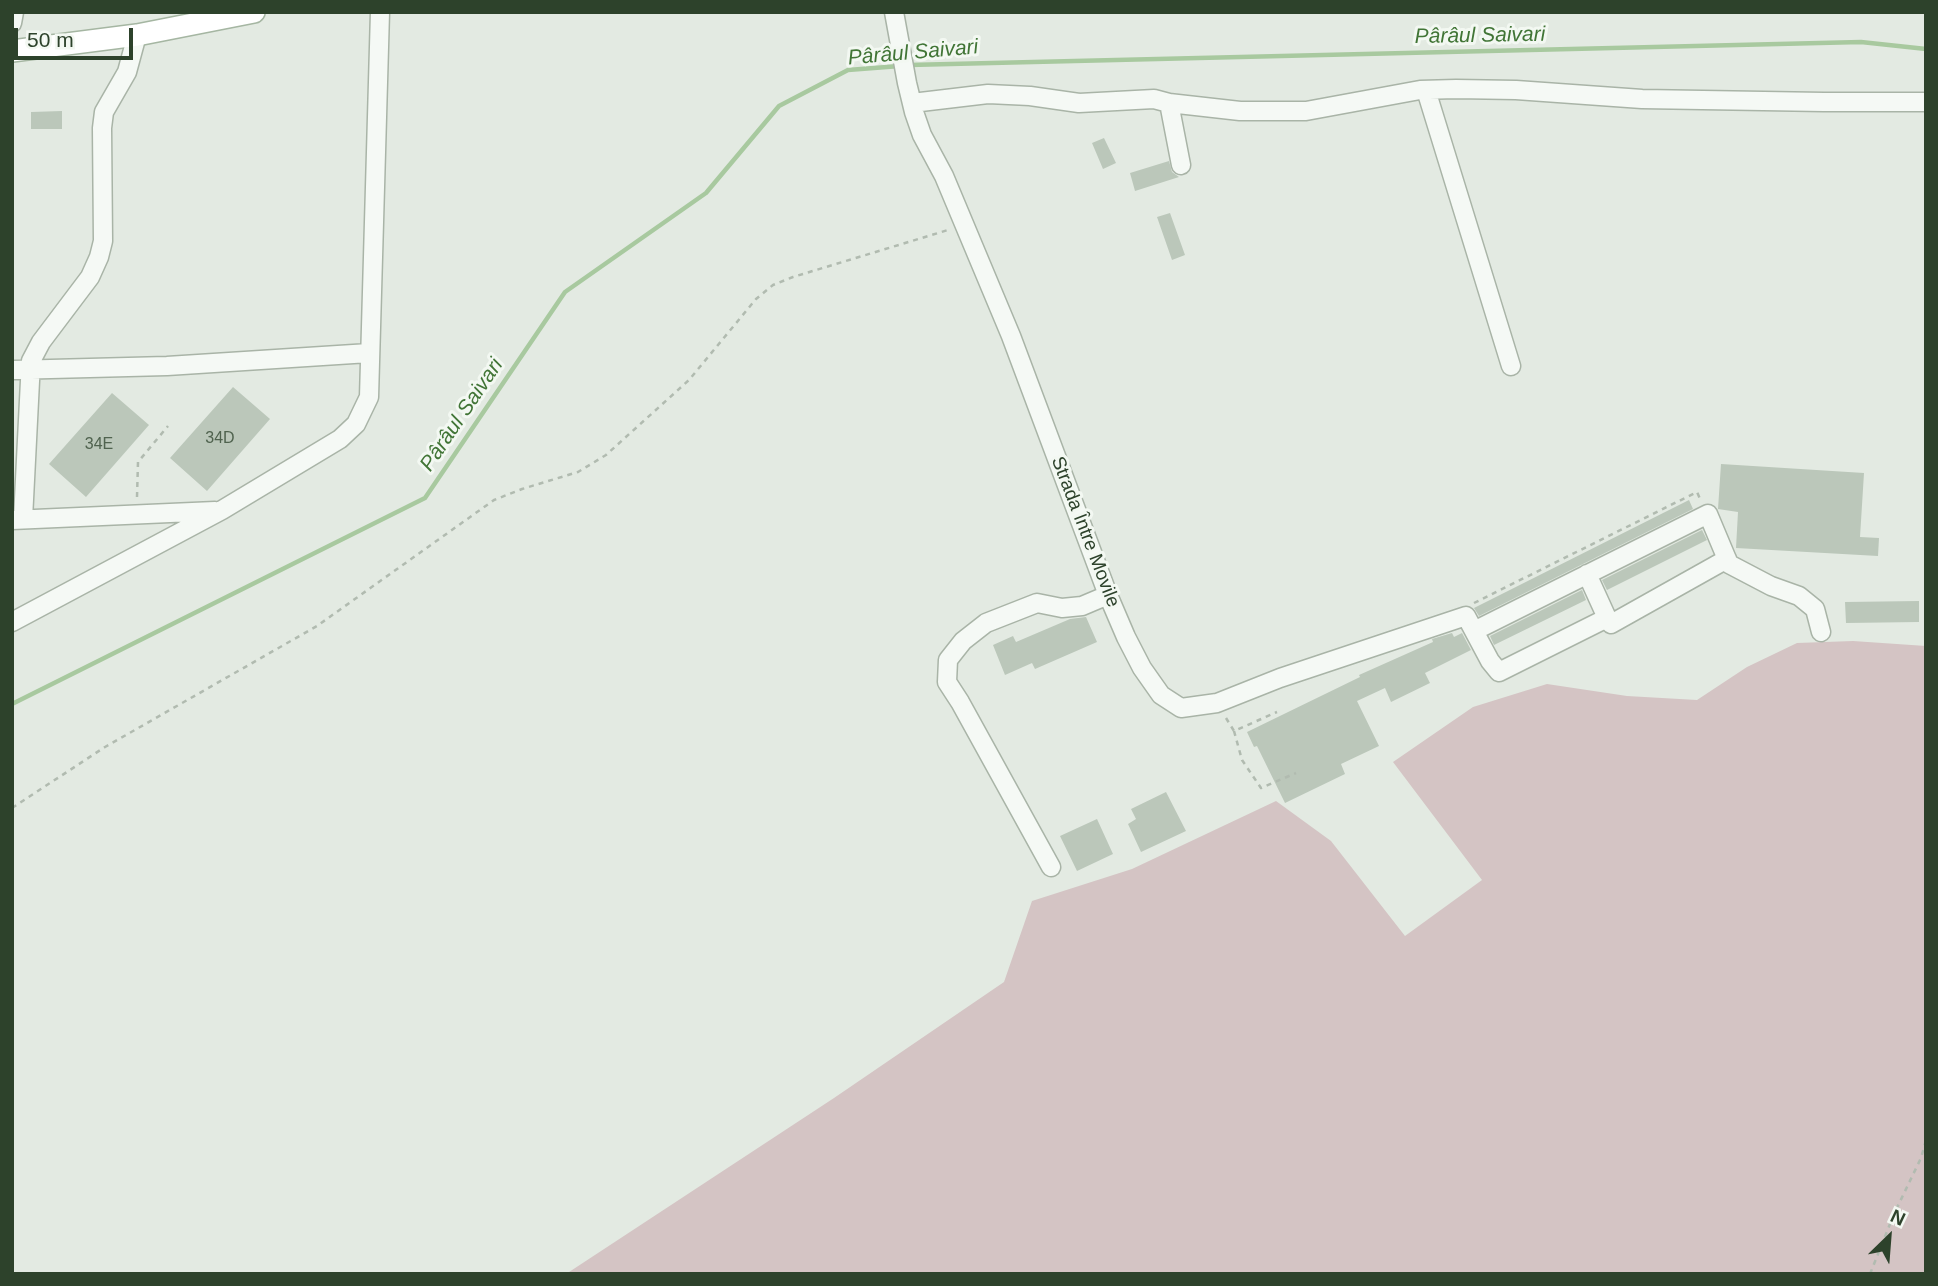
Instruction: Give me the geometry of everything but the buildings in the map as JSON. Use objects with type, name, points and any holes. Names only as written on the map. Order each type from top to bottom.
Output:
[{"type":"main road","points":[[12,51],[137,35],[254,12]]},
{"type":"street","points":[[12,23],[14,12]]},
{"type":"street","points":[[12,622],[222,510],[340,439],[356,424],[369,397],[380,12]]},
{"type":"street","name":"Strada Între Movile","points":[[894,12],[907,83],[922,135],[944,176],[1011,336],[1108,595],[1142,668],[1161,695],[1181,708],[1217,703],[1280,678],[1470,624],[1587,574],[1707,514]]},
{"type":"street","points":[[137,35],[127,72],[104,112],[103,242],[99,257],[90,277],[41,342],[31,361],[21,370],[18,520],[222,510]]},
{"type":"street","points":[[912,103],[988,94],[1030,96],[1079,103],[1154,99],[1240,111],[1306,111],[1426,90],[1455,89],[1516,90],[1642,99],[1926,102]]},
{"type":"street","points":[[1426,90],[1511,366]]},
{"type":"street","points":[[1169,103],[1181,165]]},
{"type":"street","points":[[21,370],[167,366],[369,353]]},
{"type":"street","points":[[1707,514],[1729,564],[1771,586],[1799,596],[1815,609],[1821,632]]},
{"type":"street","points":[[1587,574],[1611,624],[1727,559]]},
{"type":"street","points":[[1051,867],[947,682],[948,660],[963,641],[986,623],[1037,603],[1062,608],[1082,606],[1108,595]]},
{"type":"street","points":[[1470,624],[1499,672],[1607,618]]},
{"type":"path","points":[[12,808],[105,747],[317,626],[494,500],[578,472],[606,455],[689,380],[756,299],[773,285],[965,225]]},
{"type":"path","points":[[137,515],[138,462],[168,426]]},
{"type":"path","points":[[1470,624],[1468,606],[1697,492],[1707,514]]},
{"type":"path","points":[[1217,703],[1234,731],[1242,760],[1261,788],[1296,773]]},
{"type":"path","points":[[1234,731],[1277,712]]},
{"type":"path","points":[[1870,1274],[1921,1158],[1926,1140]]},
{"type":"shaded area","points":[[1853,641],[1926,646],[1926,1274],[566,1274],[834,1098],[1004,982],[1032,901],[1132,869],[1276,801],[1331,841],[1405,936],[1482,880],[1393,762],[1473,707],[1547,684],[1627,696],[1697,700],[1747,667],[1797,643]]},
{"type":"waterway","name":"Pârâul Saivari","points":[[909,65],[1861,42],[1926,49]]},
{"type":"waterway","name":"Pârâul Saivari","points":[[12,704],[425,498],[565,292],[706,193],[779,106],[848,70],[900,66]]}]
